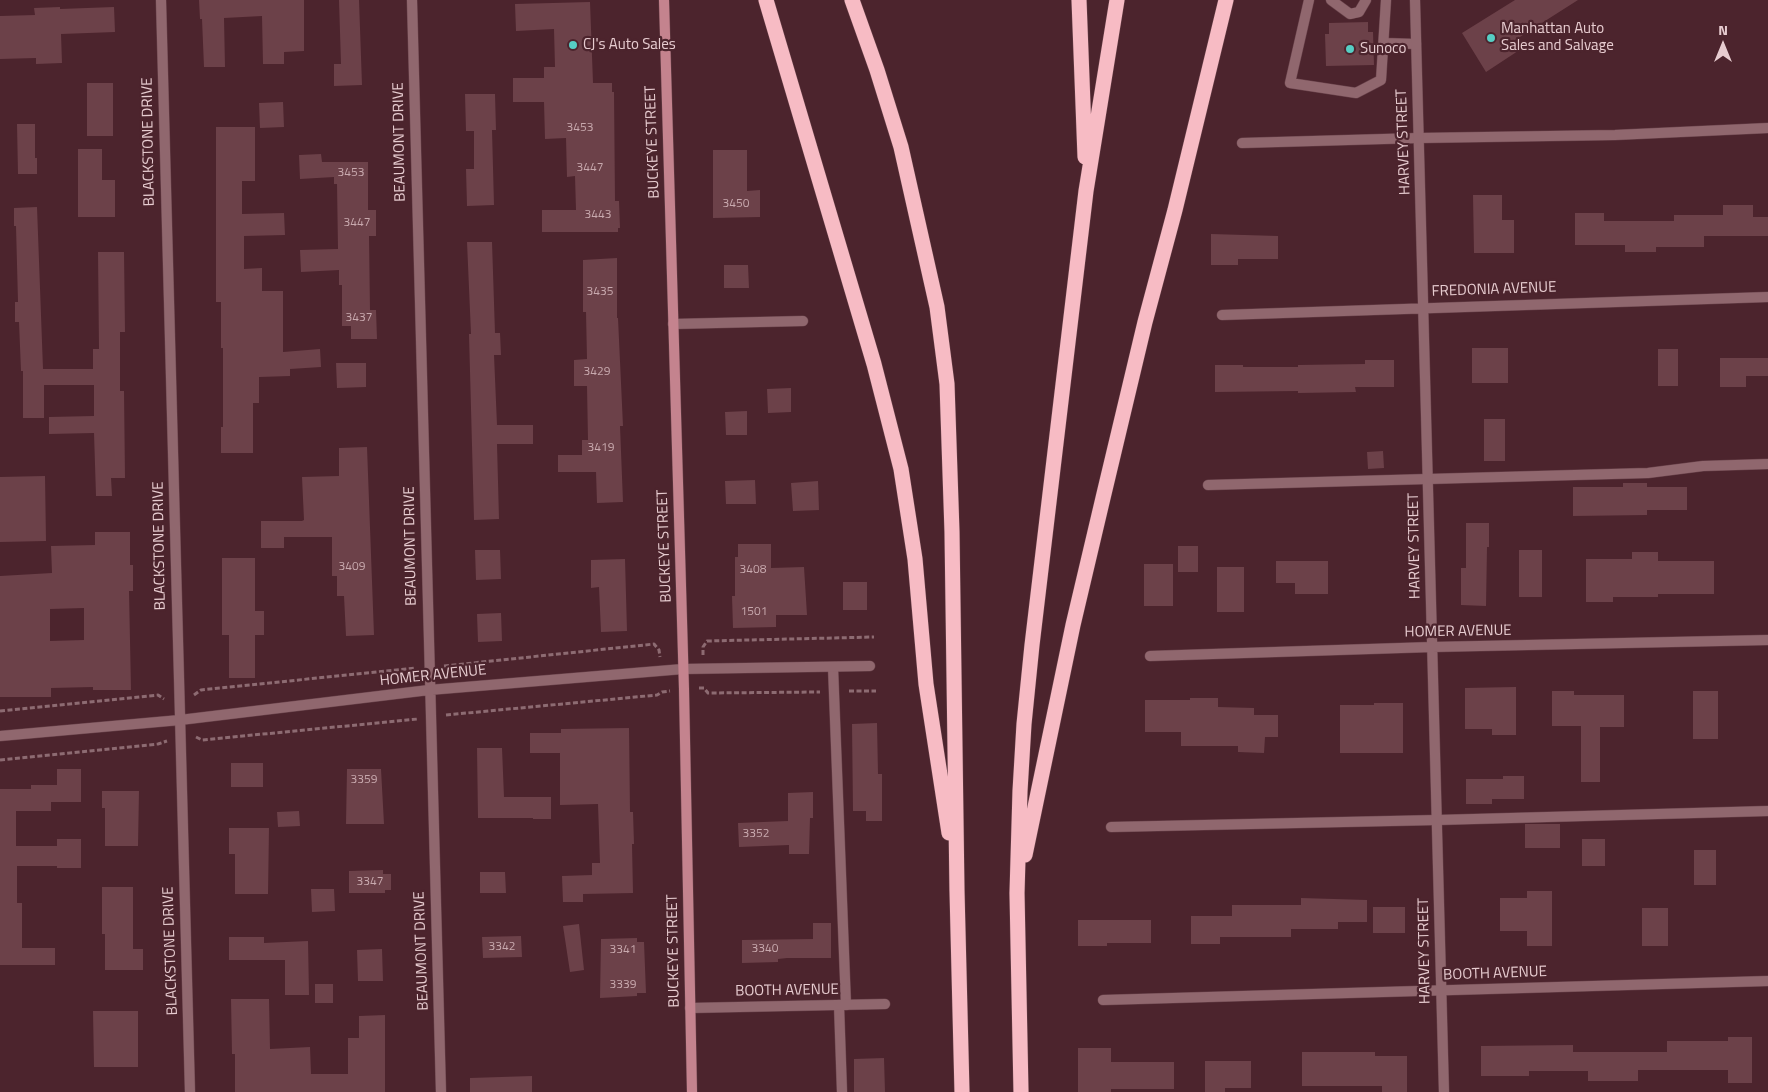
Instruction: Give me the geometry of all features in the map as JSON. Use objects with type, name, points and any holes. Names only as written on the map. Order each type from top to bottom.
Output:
[{"type":"highway","points":[[766,0],[874,364],[901,470],[916,559],[926,684],[957,891]]},
{"type":"highway","points":[[852,0],[877,70],[901,147],[937,307],[947,384],[952,532],[962,1092]]},
{"type":"highway","points":[[1080,0],[1086,191]]},
{"type":"highway","points":[[1021,1092],[1017,893],[1024,724],[1086,191],[1117,0]]},
{"type":"highway","points":[[1017,893],[1076,616],[1145,322],[1176,210],[1226,0]]},
{"type":"street","name":"BLACKSTONE DRIVE","points":[[161,0],[190,1092]]},
{"type":"street","name":"BEAUMONT DRIVE","points":[[412,0],[441,1092]]},
{"type":"street","name":"BUCKEYE STREET","points":[[664,0],[684,689],[692,1092]]},
{"type":"street","points":[[1309,0],[1290,83],[1356,93],[1381,80],[1385,1]]},
{"type":"street","points":[[1331,0],[1350,14],[1359,12],[1366,0]]},
{"type":"street","name":"HARVEY STREET","points":[[1415,0],[1444,1092]]},
{"type":"street","points":[[1384,43],[1416,44]]},
{"type":"street","points":[[1242,143],[1578,134],[1615,135],[1768,128]]},
{"type":"street","name":"FREDONIA AVENUE","points":[[1222,315],[1768,297]]},
{"type":"street","points":[[673,324],[803,321]]},
{"type":"street","points":[[1208,485],[1648,473],[1703,466],[1768,464]]},
{"type":"street","name":"HOMER AVENUE","points":[[1150,656],[1432,647],[1768,640]]},
{"type":"street","name":"HOMER AVENUE","points":[[0,736],[180,720],[429,690],[683,669],[870,666]]},
{"type":"street","points":[[834,667],[842,1005],[842,1092]]},
{"type":"street","points":[[1111,827],[1768,811]]},
{"type":"street","name":"BOOTH AVENUE","points":[[1104,1000],[1768,981]]},
{"type":"street","name":"BOOTH AVENUE","points":[[690,1008],[885,1004]]},
{"type":"path","points":[[702,647],[707,641],[874,637]]},
{"type":"path","points":[[195,737],[202,740],[407,721],[430,716],[657,694],[684,689],[704,688],[708,693],[876,692]]},
{"type":"path","points":[[0,711],[158,695],[164,698],[163,742],[158,744],[0,760]]},
{"type":"building","points":[[199,0],[304,0],[304,51],[284,52],[284,64],[263,64],[262,16],[224,18],[225,67],[204,67],[202,19],[200,19]]},
{"type":"building","points":[[339,0],[359,0],[362,85],[334,86],[334,64],[341,64]]},
{"type":"building","name":"Manhattan Auto Sales and Salvage","points":[[1515,0],[1578,0],[1512,42],[1518,51],[1486,72],[1462,33]]},
{"type":"building","points":[[590,2],[593,83],[612,83],[612,92],[614,92],[615,201],[619,201],[620,228],[618,228],[618,232],[542,232],[542,210],[576,210],[575,176],[567,177],[566,138],[545,139],[544,102],[513,102],[513,78],[544,78],[544,67],[555,67],[554,29],[516,31],[515,4]]},
{"type":"building","points":[[60,7],[60,9],[114,7],[115,32],[61,34],[62,63],[36,64],[36,58],[0,59],[0,16],[35,15],[34,8]]},
{"type":"building","name":"Sunoco","points":[[1368,22],[1368,32],[1373,32],[1374,65],[1326,66],[1325,34],[1329,34],[1329,23]]},
{"type":"building","points":[[87,83],[113,83],[113,136],[87,136]]},
{"type":"building","points":[[465,94],[495,94],[496,130],[492,130],[494,205],[467,206],[466,169],[474,169],[474,131],[466,131]]},
{"type":"building","points":[[283,102],[284,127],[260,128],[259,103]]},
{"type":"building","points":[[17,124],[35,124],[37,174],[18,174]]},
{"type":"building","points":[[216,127],[255,127],[255,181],[242,181],[242,214],[284,213],[285,235],[244,236],[244,269],[262,268],[262,291],[283,291],[283,352],[320,349],[321,367],[290,369],[290,376],[259,377],[259,403],[253,403],[253,453],[221,453],[221,427],[223,427],[223,348],[221,348],[221,302],[216,302]]},
{"type":"building","points":[[78,149],[102,149],[102,180],[115,180],[115,217],[78,217]]},
{"type":"building","points":[[713,150],[747,150],[747,191],[760,190],[760,217],[713,218]]},
{"type":"building","points":[[321,154],[322,162],[368,162],[368,210],[376,210],[376,236],[369,236],[370,310],[376,310],[377,339],[351,339],[351,326],[342,326],[342,285],[339,285],[339,270],[301,272],[300,250],[338,249],[337,184],[334,184],[334,177],[300,179],[299,155]]},
{"type":"building","points":[[1473,195],[1502,195],[1502,220],[1514,220],[1514,253],[1474,253]]},
{"type":"building","points":[[1723,205],[1753,205],[1753,217],[1768,217],[1768,236],[1704,236],[1704,247],[1656,247],[1656,252],[1625,252],[1625,245],[1575,245],[1575,213],[1604,213],[1604,221],[1674,221],[1674,215],[1723,215]]},
{"type":"building","points":[[37,207],[43,369],[93,369],[93,349],[99,349],[98,252],[124,252],[125,332],[120,332],[120,391],[124,391],[125,478],[111,478],[112,496],[96,496],[94,433],[49,434],[49,417],[94,416],[94,385],[44,385],[44,418],[23,418],[23,371],[21,371],[19,322],[15,322],[15,302],[18,302],[14,208]]},
{"type":"building","points":[[1211,234],[1278,236],[1278,259],[1238,259],[1238,265],[1211,265]]},
{"type":"building","points":[[467,242],[492,242],[495,333],[500,333],[501,355],[494,355],[497,425],[533,425],[533,444],[497,444],[499,519],[474,520],[469,334],[471,334]]},
{"type":"building","points":[[617,258],[617,318],[623,426],[620,426],[623,502],[597,503],[596,472],[558,472],[558,455],[582,455],[582,440],[588,440],[587,386],[574,386],[574,360],[587,359],[586,312],[583,312],[583,260]]},
{"type":"building","points":[[724,265],[748,265],[749,288],[724,288]]},
{"type":"building","points":[[1472,348],[1508,348],[1508,383],[1472,383]]},
{"type":"building","points":[[1658,349],[1678,349],[1678,386],[1658,386]]},
{"type":"building","points":[[1720,358],[1768,358],[1768,376],[1746,376],[1746,387],[1720,387]]},
{"type":"building","points":[[1365,360],[1394,360],[1394,387],[1355,387],[1356,392],[1215,392],[1215,365],[1298,367],[1298,365],[1365,364]]},
{"type":"building","points":[[336,363],[366,363],[366,387],[337,388]]},
{"type":"building","points":[[791,388],[791,412],[768,413],[767,389]]},
{"type":"building","points":[[747,411],[747,435],[726,435],[725,412]]},
{"type":"building","points":[[1484,419],[1505,419],[1505,461],[1484,461]]},
{"type":"building","points":[[367,447],[374,635],[346,636],[344,596],[337,596],[337,576],[332,576],[332,537],[284,537],[284,548],[261,548],[261,521],[304,520],[302,477],[339,476],[339,448]]},
{"type":"building","points":[[1383,451],[1384,468],[1368,469],[1367,452]]},
{"type":"building","points":[[45,476],[46,541],[0,542],[0,477]]},
{"type":"building","points":[[755,480],[756,504],[726,504],[725,481]]},
{"type":"building","points":[[818,481],[819,510],[793,511],[791,483]]},
{"type":"building","points":[[1623,483],[1647,483],[1647,487],[1687,487],[1687,510],[1647,510],[1647,515],[1573,516],[1573,487],[1623,487]]},
{"type":"building","points":[[1466,523],[1489,523],[1486,606],[1461,605],[1461,568],[1466,568]]},
{"type":"building","points":[[95,532],[130,532],[130,565],[133,565],[133,591],[129,591],[131,690],[93,690],[93,687],[51,688],[51,697],[0,697],[0,576],[52,573],[51,546],[95,545]],"holes":[[[84,608],[84,640],[50,641],[50,609]]]},
{"type":"building","points":[[738,544],[771,544],[771,568],[804,567],[807,615],[776,615],[776,627],[733,628],[732,596],[735,596],[735,557],[738,557]]},
{"type":"building","points":[[1178,546],[1198,546],[1198,572],[1178,572]]},
{"type":"building","points":[[475,550],[500,550],[501,579],[476,580]]},
{"type":"building","points":[[1519,550],[1542,550],[1542,597],[1519,597]]},
{"type":"building","points":[[1632,552],[1658,552],[1658,561],[1714,561],[1714,594],[1658,594],[1658,597],[1613,597],[1613,602],[1586,602],[1586,559],[1632,559]]},
{"type":"building","points":[[222,558],[255,558],[255,611],[264,611],[264,635],[255,635],[255,678],[229,678],[229,635],[222,635]]},
{"type":"building","points":[[625,559],[627,631],[601,632],[599,587],[591,588],[591,560]]},
{"type":"building","points":[[1276,561],[1328,561],[1328,594],[1295,594],[1295,583],[1276,583]]},
{"type":"building","points":[[1144,564],[1173,564],[1173,606],[1144,606]]},
{"type":"building","points":[[1217,567],[1244,567],[1244,612],[1217,612]]},
{"type":"building","points":[[843,582],[867,582],[867,610],[843,610]]},
{"type":"building","points":[[501,613],[502,641],[478,642],[477,614]]},
{"type":"building","points":[[1516,687],[1516,735],[1492,735],[1492,729],[1465,729],[1465,688]]},
{"type":"building","points":[[1552,691],[1574,691],[1574,695],[1624,695],[1624,727],[1600,727],[1600,782],[1581,782],[1581,726],[1552,726]]},
{"type":"building","points":[[1693,691],[1718,691],[1718,739],[1693,739]]},
{"type":"building","points":[[1190,698],[1218,698],[1218,707],[1254,708],[1254,715],[1278,715],[1278,737],[1265,737],[1264,753],[1238,752],[1238,746],[1181,746],[1181,732],[1145,732],[1145,700],[1190,700]]},
{"type":"building","points":[[1374,703],[1403,703],[1403,753],[1340,753],[1340,705],[1374,705]]},
{"type":"building","points":[[877,723],[878,774],[882,774],[882,821],[866,821],[866,811],[853,811],[852,724]]},
{"type":"building","points":[[629,728],[630,812],[633,812],[634,844],[632,844],[633,893],[583,894],[583,902],[563,902],[562,876],[592,875],[592,863],[600,863],[598,804],[560,805],[560,753],[530,753],[530,733],[561,733],[561,729]]},
{"type":"building","points":[[477,748],[502,748],[504,797],[551,797],[551,819],[478,818]]},
{"type":"building","points":[[231,763],[263,763],[263,787],[231,787]]},
{"type":"building","points":[[57,769],[81,769],[81,802],[51,802],[51,811],[16,811],[16,846],[57,846],[57,839],[81,839],[81,868],[17,866],[17,903],[22,903],[22,948],[55,948],[55,965],[0,965],[0,789],[31,789],[31,785],[57,785]]},
{"type":"building","points":[[347,769],[381,769],[384,824],[346,824]]},
{"type":"building","points":[[1503,776],[1524,776],[1524,799],[1492,799],[1492,804],[1466,804],[1466,779],[1503,779]]},
{"type":"building","points":[[102,791],[139,791],[138,846],[105,846],[105,808],[102,808]]},
{"type":"building","points":[[813,792],[813,818],[810,818],[809,854],[789,854],[789,845],[739,847],[738,823],[788,821],[788,793]]},
{"type":"building","points":[[299,811],[300,826],[278,827],[277,812]]},
{"type":"building","points":[[1525,824],[1560,824],[1560,848],[1525,848]]},
{"type":"building","points":[[229,828],[269,828],[268,894],[235,894],[235,854],[229,854]]},
{"type":"building","points":[[1582,839],[1605,839],[1605,866],[1582,866]]},
{"type":"building","points":[[1694,850],[1716,850],[1716,885],[1694,885]]},
{"type":"building","points":[[383,870],[383,874],[391,874],[391,890],[385,890],[385,893],[349,893],[349,871]]},
{"type":"building","points":[[480,872],[505,872],[506,893],[480,893]]},
{"type":"building","points":[[102,887],[133,887],[133,949],[143,949],[143,970],[105,970],[105,934],[102,934]]},
{"type":"building","points":[[311,889],[334,889],[335,911],[312,912]]},
{"type":"building","points":[[1527,891],[1552,891],[1552,946],[1527,946],[1527,931],[1500,931],[1500,898],[1527,898]]},
{"type":"building","points":[[1301,898],[1367,900],[1367,922],[1338,922],[1338,929],[1291,929],[1291,937],[1220,937],[1220,944],[1191,944],[1191,916],[1232,916],[1232,905],[1301,905]]},
{"type":"building","points":[[1373,907],[1405,907],[1405,933],[1373,933]]},
{"type":"building","points":[[1642,908],[1668,908],[1668,946],[1642,946]]},
{"type":"building","points":[[1078,920],[1151,920],[1151,943],[1107,943],[1107,946],[1078,946]]},
{"type":"building","points":[[813,923],[831,923],[831,958],[787,958],[778,959],[778,962],[742,963],[742,940],[813,939]]},
{"type":"building","points":[[579,924],[584,970],[570,972],[563,926]]},
{"type":"building","points":[[521,936],[522,957],[483,958],[482,937]]},
{"type":"building","points":[[229,937],[264,937],[264,943],[308,941],[309,995],[285,995],[285,960],[229,960]]},
{"type":"building","points":[[637,938],[637,942],[644,942],[646,993],[637,993],[637,996],[600,998],[601,939]]},
{"type":"building","points":[[382,949],[383,981],[358,981],[357,950]]},
{"type":"building","points":[[315,984],[333,984],[333,1003],[315,1003]]},
{"type":"building","points":[[231,999],[269,999],[270,1049],[310,1047],[311,1074],[348,1074],[348,1038],[359,1038],[359,1016],[385,1015],[385,1092],[235,1092],[235,1054],[232,1054]]},
{"type":"building","points":[[93,1011],[138,1011],[138,1067],[94,1067]]},
{"type":"building","points":[[1728,1037],[1752,1037],[1752,1083],[1728,1083],[1728,1070],[1638,1070],[1638,1081],[1588,1081],[1588,1071],[1529,1071],[1529,1076],[1481,1076],[1481,1046],[1573,1045],[1573,1052],[1667,1052],[1667,1041],[1728,1041]]},
{"type":"building","points":[[1078,1048],[1111,1048],[1111,1062],[1174,1062],[1174,1089],[1111,1089],[1111,1092],[1078,1092]]},
{"type":"building","points":[[1302,1052],[1375,1052],[1375,1056],[1407,1056],[1407,1092],[1382,1092],[1382,1086],[1302,1086]]},
{"type":"building","points":[[884,1058],[885,1092],[854,1092],[854,1059]]},
{"type":"building","points":[[1205,1061],[1251,1061],[1251,1088],[1225,1088],[1225,1092],[1205,1092]]},
{"type":"building","points":[[532,1076],[532,1092],[470,1092],[470,1078]]},
{"type":"place","name":"Manhattan Auto Sales and Salvage","points":[[1491,38]]},
{"type":"place","name":"CJ's Auto Sales","points":[[573,45]]},
{"type":"place","name":"Sunoco","points":[[1350,49]]}]
